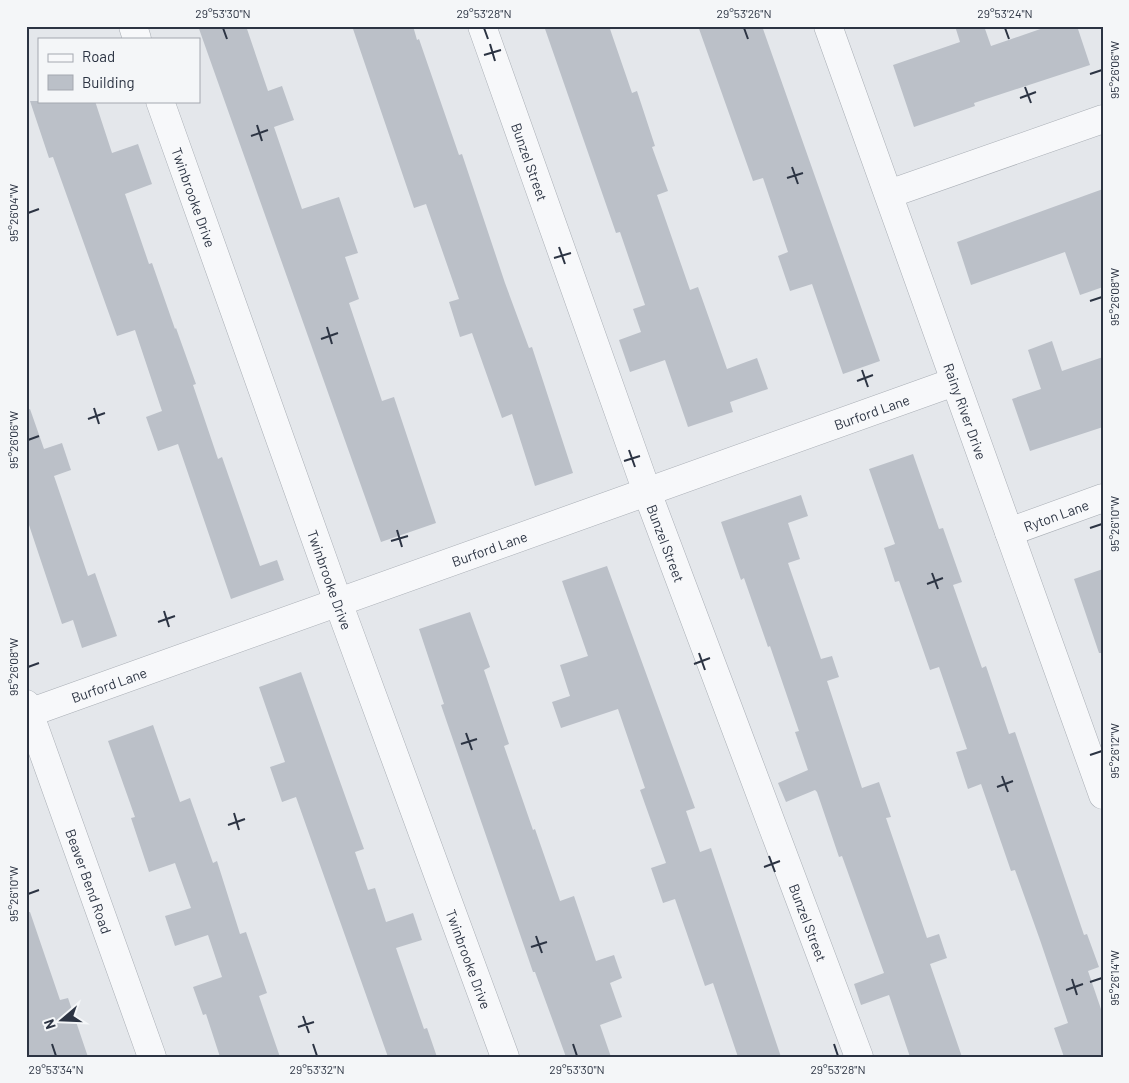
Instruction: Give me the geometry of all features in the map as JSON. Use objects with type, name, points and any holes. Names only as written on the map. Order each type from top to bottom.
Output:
[{"type":"street","points":[[133,26],[137,38]]},
{"type":"street","name":"Bunzel Street","points":[[482,26],[648,492],[859,1057]]},
{"type":"street","name":"Rainy River Drive","points":[[828,26],[1103,794]]},
{"type":"street","name":"Twinbrooke Drive","points":[[160,102],[338,602],[505,1057]]},
{"type":"street","points":[[889,194],[1103,119]]},
{"type":"street","name":"Burford Lane","points":[[27,710],[338,602],[954,382]]},
{"type":"street","name":"Ryton Lane","points":[[1009,532],[1103,498]]},
{"type":"street","name":"Beaver Bend Road","points":[[27,710],[152,1057]]},
{"type":"building","points":[[198,26],[246,26],[268,91],[282,86],[294,120],[274,127],[302,209],[339,197],[358,253],[345,257],[359,299],[349,303],[382,401],[394,397],[436,523],[381,542]]},
{"type":"building","points":[[352,26],[413,26],[459,155],[462,154],[529,348],[532,347],[573,473],[535,486],[512,414],[502,418],[472,333],[460,337],[449,302],[459,299],[426,204],[414,208]]},
{"type":"building","points":[[544,26],[609,26],[632,93],[637,91],[655,146],[652,147],[668,191],[657,195],[690,290],[698,287],[727,369],[757,358],[768,389],[730,402],[733,412],[688,427],[665,360],[630,372],[619,340],[641,332],[633,309],[645,305],[620,232],[616,233]]},
{"type":"building","points":[[698,26],[762,26],[880,361],[843,374],[812,284],[790,291],[778,256],[788,252],[763,178],[753,181]]},
{"type":"building","points":[[955,26],[984,26],[991,46],[1049,26],[1077,26],[1090,65],[974,103],[975,106],[914,127],[893,65],[960,42]]},
{"type":"building","points":[[30,101],[95,102],[112,153],[138,144],[152,184],[125,194],[149,264],[152,263],[196,384],[193,385],[218,459],[222,457],[260,566],[277,560],[284,580],[231,599],[178,444],[158,451],[146,417],[162,411],[135,330],[117,336],[53,157],[49,158]]},
{"type":"building","points":[[1103,189],[1103,287],[1080,295],[1065,252],[971,285],[957,242]]},
{"type":"building","points":[[1052,341],[1062,371],[1103,357],[1103,427],[1030,451],[1012,399],[1041,389],[1028,350]]},
{"type":"building","points":[[30,409],[44,449],[62,443],[71,470],[54,476],[88,576],[95,573],[117,636],[82,648],[73,620],[62,624],[26,516],[26,410]]},
{"type":"building","points":[[913,454],[939,529],[943,528],[962,582],[953,585],[982,668],[986,666],[1009,734],[1015,732],[1084,935],[1087,934],[1099,967],[1088,971],[1103,1015],[1103,1057],[1064,1057],[1054,1028],[1068,1023],[1040,940],[1015,870],[1011,871],[981,784],[968,789],[956,752],[967,749],[939,667],[930,670],[899,581],[895,582],[884,548],[895,544],[869,469]]},
{"type":"building","points":[[801,495],[808,516],[788,523],[800,559],[788,563],[821,659],[832,656],[839,677],[827,681],[862,788],[879,782],[891,817],[886,818],[927,938],[939,934],[947,958],[930,964],[962,1057],[910,1057],[889,995],[861,1005],[854,984],[884,973],[842,856],[839,857],[817,792],[815,790],[786,802],[778,783],[808,770],[795,732],[799,731],[770,646],[768,647],[744,578],[741,580],[721,522]]},
{"type":"building","points":[[607,566],[695,808],[686,811],[700,852],[711,848],[781,1057],[738,1057],[713,983],[705,986],[675,899],[663,903],[651,868],[666,863],[640,790],[645,788],[618,709],[561,728],[552,702],[570,696],[560,665],[588,656],[562,581]]},
{"type":"building","points":[[1103,569],[1103,653],[1099,653],[1074,579]]},
{"type":"building","points":[[470,612],[490,667],[484,670],[509,744],[504,746],[560,901],[574,896],[596,961],[614,955],[622,978],[610,983],[622,1017],[600,1025],[611,1057],[566,1057],[535,972],[533,972],[441,705],[444,704],[419,629]]},
{"type":"building","points":[[301,672],[364,849],[355,852],[368,890],[375,888],[386,922],[413,913],[422,940],[396,948],[424,1029],[427,1028],[437,1057],[388,1057],[296,797],[282,802],[270,767],[285,762],[259,687]]},
{"type":"building","points":[[153,725],[180,802],[190,798],[213,863],[217,861],[240,934],[246,932],[267,993],[259,996],[280,1057],[220,1057],[206,1014],[203,1015],[193,987],[222,977],[208,935],[175,946],[165,916],[191,908],[175,863],[149,872],[131,818],[135,817],[108,741]]},
{"type":"building","points":[[26,912],[30,912],[60,1000],[68,998],[88,1057],[26,1057]]}]
